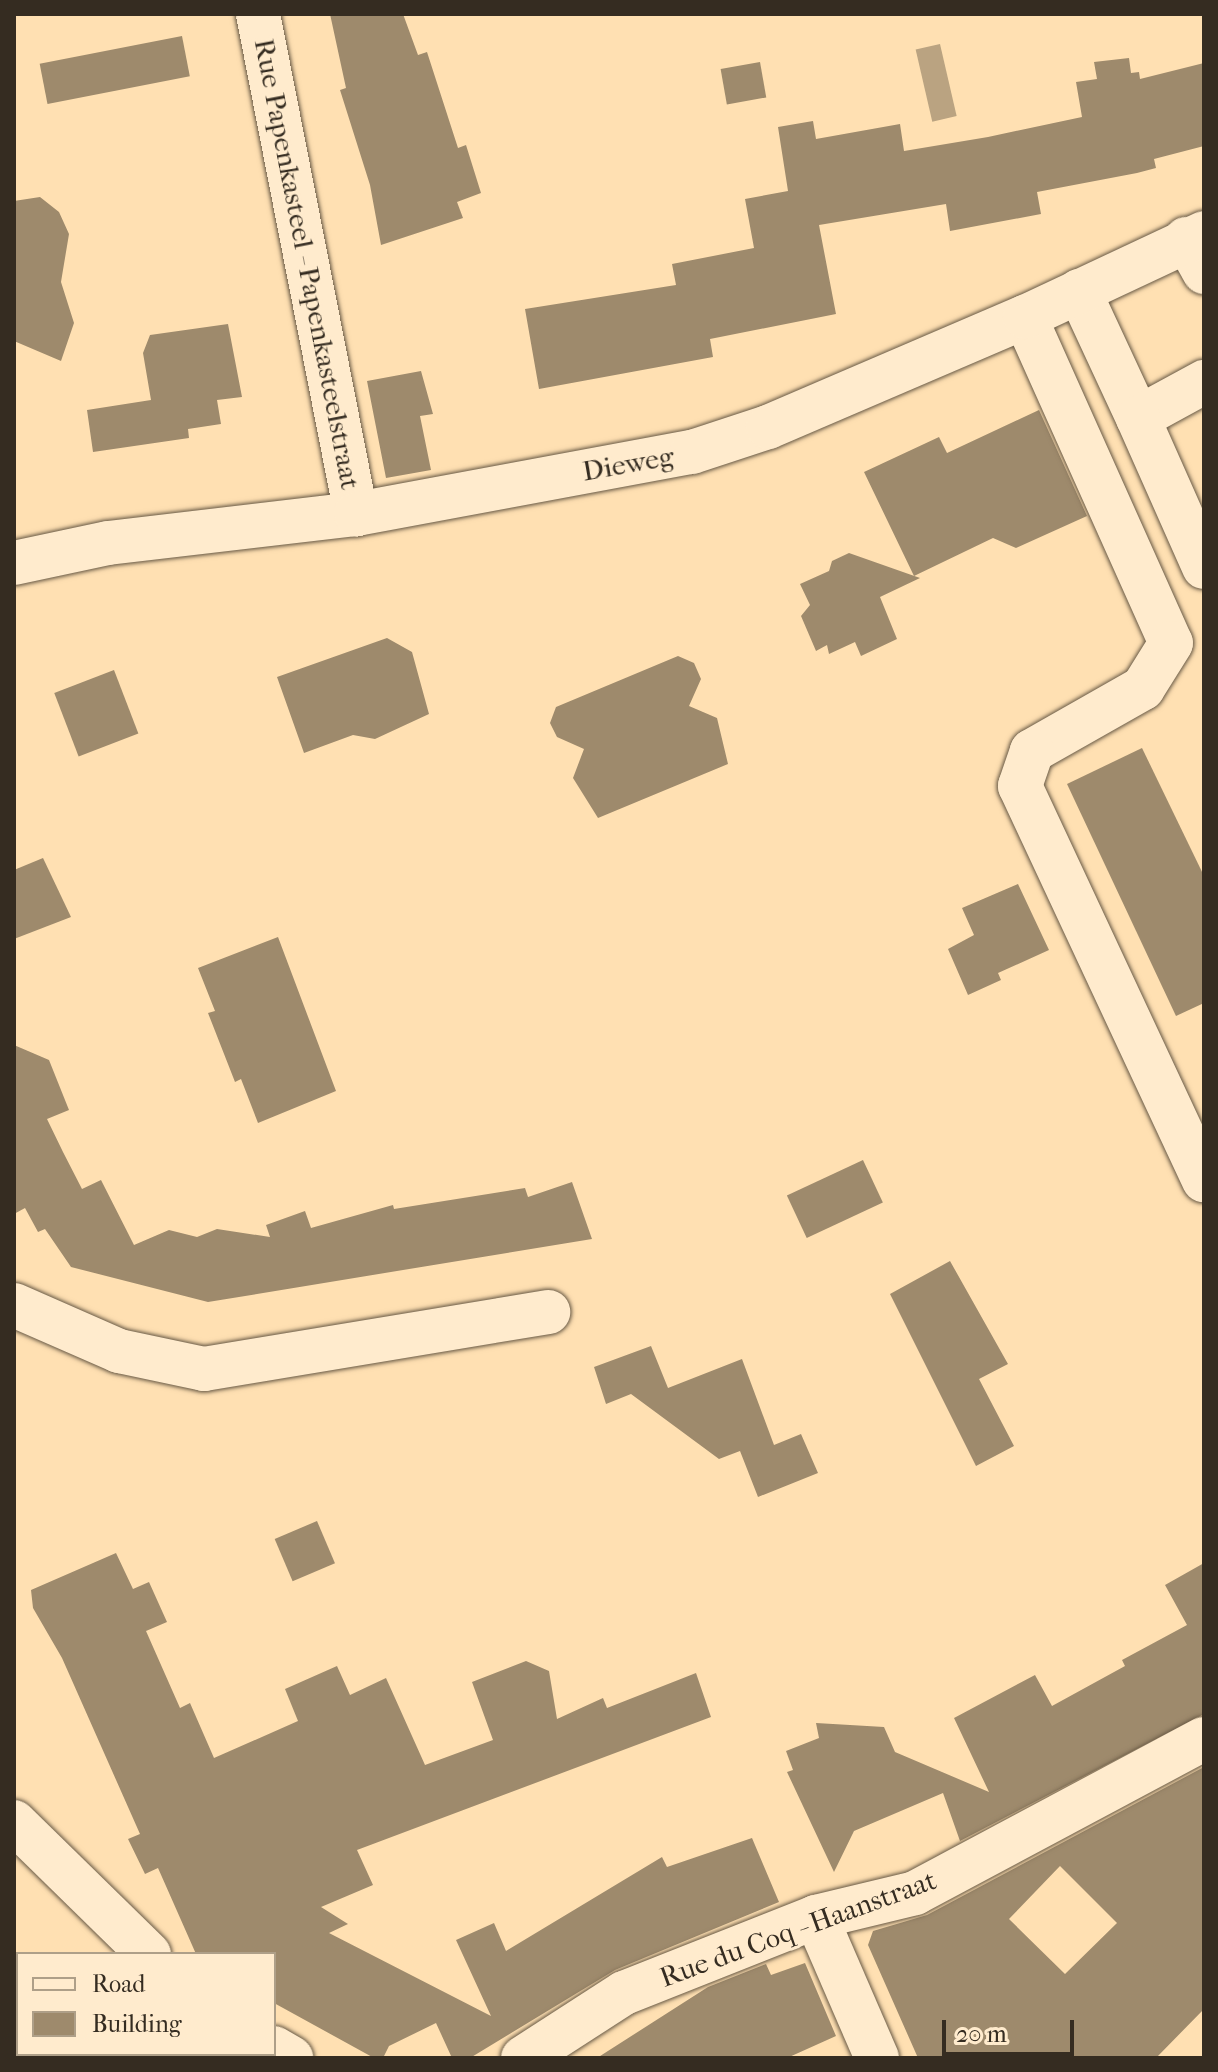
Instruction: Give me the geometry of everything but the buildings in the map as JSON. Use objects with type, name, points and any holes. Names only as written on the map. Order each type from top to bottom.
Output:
[{"type":"street","name":"Rue Papenkasteel - Papenkasteelstraat","points":[[258,14],[356,514]]},
{"type":"street","name":"Dieweg","points":[[14,563],[108,543],[356,514],[692,452],[768,427],[1079,291],[1198,248]]},
{"type":"street","points":[[1079,291],[1204,567]]},
{"type":"street","points":[[1025,317],[1171,643],[1143,688],[1032,751],[1020,786],[1204,1180]]},
{"type":"street","points":[[1138,418],[1204,382]]},
{"type":"street","points":[[14,1305],[119,1351],[204,1369],[548,1312]]},
{"type":"street","name":"Rue du Coq - Haanstraat","points":[[523,2058],[624,1993],[816,1917],[915,1893],[1204,1739]]},
{"type":"street","points":[[14,1822],[147,1952]]},
{"type":"street","points":[[816,1917],[877,2058]]},
{"type":"shaded area","points":[[940,44],[957,116],[932,122],[916,50]]}]
